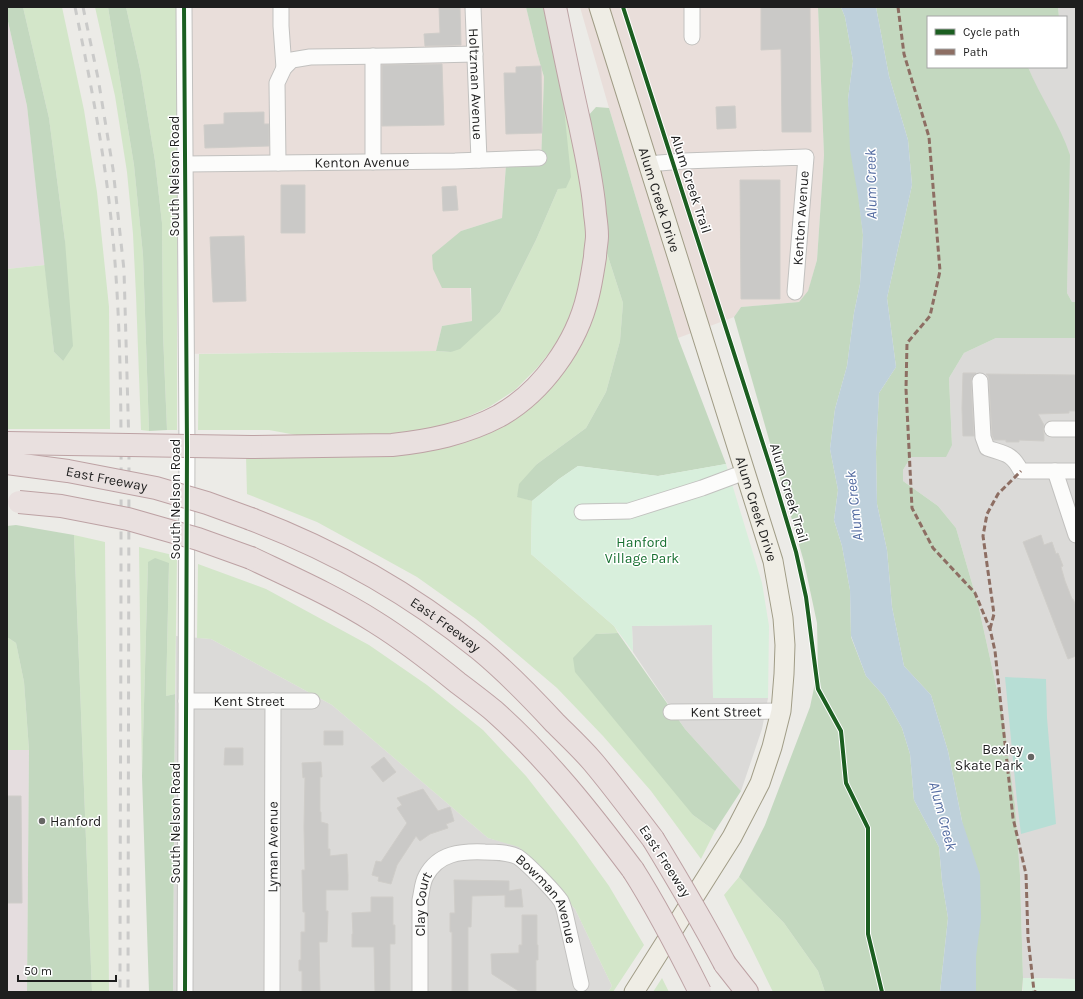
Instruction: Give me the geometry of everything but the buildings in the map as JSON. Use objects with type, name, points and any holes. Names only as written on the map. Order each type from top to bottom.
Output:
[{"type":"highway","points":[[7,443],[251,447],[392,446],[446,437],[500,415],[518,403],[540,384],[561,358],[577,328],[588,296],[594,265],[597,236],[589,167],[555,7]]},
{"type":"highway","name":"East Freeway","points":[[7,463],[75,473],[156,488],[207,503],[251,519],[279,530],[345,561],[391,588],[441,621],[479,649],[516,682],[593,762],[653,839],[681,885],[725,964],[735,992]]},
{"type":"highway","points":[[13,502],[61,506],[128,519],[198,539],[251,558],[330,597],[374,622],[418,651],[493,710],[530,745],[599,825],[633,870],[650,896],[700,992]]},
{"type":"highway","points":[[725,964],[747,992]]},
{"type":"main road","name":"Alum Creek Drive","points":[[599,7],[773,561],[782,610],[785,645],[781,711],[772,747],[760,783],[732,837],[634,992]]},
{"type":"street","name":"South Nelson Road","points":[[184,7],[187,439],[185,992]]},
{"type":"street","points":[[281,7],[284,68]]},
{"type":"street","name":"Holtzman Avenue","points":[[473,7],[479,160]]},
{"type":"street","points":[[692,7],[692,36]]},
{"type":"street","points":[[278,163],[277,83],[284,68],[292,60],[310,57],[475,54]]},
{"type":"street","points":[[373,56],[373,162]]},
{"type":"street","name":"Kenton Avenue","points":[[648,164],[683,161],[806,157],[795,292]]},
{"type":"street","name":"Kenton Avenue","points":[[185,164],[539,158]]},
{"type":"street","points":[[980,381],[983,437],[988,448],[1009,455],[1016,461],[1021,471],[1076,471]]},
{"type":"street","points":[[1052,429],[1076,429]]},
{"type":"street","points":[[1056,471],[1076,535]]},
{"type":"street","points":[[582,512],[629,511],[702,488],[745,472]]},
{"type":"street","name":"Kent Street","points":[[186,701],[312,701]]},
{"type":"street","name":"Lyman Avenue","points":[[272,992],[273,701]]},
{"type":"street","name":"Kent Street","points":[[671,712],[781,711]]},
{"type":"street","name":"Clay Court","points":[[420,992],[420,900],[422,887],[426,876],[433,866],[442,858],[466,851],[476,852]]},
{"type":"street","name":"Bowman Avenue","points":[[476,852],[501,852],[518,857],[531,868],[561,902],[565,913],[581,984]]},
{"type":"shaded area","points":[[177,7],[526,7],[544,77],[541,165],[506,165],[502,218],[461,231],[470,288],[472,321],[442,326],[436,351],[178,354]]},
{"type":"shaded area","points":[[580,7],[818,7],[824,155],[817,260],[808,292],[799,302],[741,307],[734,317],[678,338]]},
{"type":"shaded area","points":[[1058,7],[1076,7],[1076,302],[1072,302],[1067,293],[1069,155],[1028,68],[1067,68],[1067,16],[1059,16]]},
{"type":"shaded area","points":[[7,17],[27,106],[45,265],[7,269]]},
{"type":"shaded area","points":[[996,338],[1076,338],[1076,979],[1023,978],[1020,875],[1015,805],[1003,717],[978,604],[956,528],[938,506],[903,481],[903,470],[911,457],[952,444],[949,378],[964,353]]},
{"type":"shaded area","points":[[712,625],[713,697],[768,698],[762,729],[741,791],[685,729],[633,652],[632,626]]},
{"type":"shaded area","points":[[176,636],[211,639],[332,705],[488,838],[519,846],[575,909],[612,986],[608,992],[173,992]]},
{"type":"shaded area","name":"Bexley Skate Park","points":[[1005,677],[1046,679],[1047,718],[1056,824],[1021,834],[1017,801]]},
{"type":"shaded area","points":[[7,750],[29,750],[27,992],[7,992]]},
{"type":"green space","points":[[7,7],[23,7],[49,118],[65,241],[73,346],[63,361],[54,352],[27,106],[7,17]]},
{"type":"green space","points":[[23,7],[62,7],[84,110],[97,192],[109,307],[110,429],[7,429],[7,269],[45,265],[54,352],[63,361],[65,241],[49,118]]},
{"type":"green space","points":[[95,7],[108,7],[134,165],[143,255],[149,431],[141,430],[133,234],[127,172],[115,96]]},
{"type":"green space","points":[[108,7],[126,7],[140,69],[155,161],[162,223],[163,333],[167,430],[149,431],[143,255],[134,165]]},
{"type":"green space","points":[[126,7],[177,7],[177,430],[167,430],[163,333],[162,223],[155,161],[140,69]]},
{"type":"green space","points":[[526,7],[543,7],[562,88],[571,177],[566,188],[558,189],[536,240],[500,312],[460,349],[451,352],[436,351],[442,326],[472,321],[471,288],[442,288],[433,269],[432,255],[461,231],[502,218],[506,165],[541,164],[544,77]]},
{"type":"green space","points":[[818,7],[841,7],[845,17],[853,61],[848,99],[863,235],[860,284],[854,313],[847,366],[835,409],[830,449],[838,490],[834,520],[842,546],[850,590],[851,637],[866,676],[884,696],[902,728],[910,754],[914,800],[939,847],[942,881],[948,918],[940,992],[825,992],[818,971],[784,923],[739,877],[765,825],[810,707],[818,669],[817,623],[804,562],[734,317],[741,307],[799,302],[808,291],[817,260],[824,155]]},
{"type":"green space","points":[[876,7],[1058,7],[1059,16],[927,16],[927,68],[1028,68],[1061,132],[1070,155],[1067,293],[1072,302],[1076,302],[1076,338],[996,338],[964,353],[949,378],[952,445],[946,457],[911,457],[903,470],[903,481],[938,506],[956,528],[978,604],[1003,717],[1015,805],[1020,875],[1023,978],[1022,992],[976,992],[976,957],[962,821],[948,751],[931,695],[904,666],[892,607],[887,550],[877,504],[876,452],[879,393],[896,367],[887,298],[912,185],[908,140],[889,76]]},
{"type":"green space","points":[[562,88],[574,134],[586,226],[586,252],[574,309],[557,343],[537,368],[515,390],[489,407],[458,421],[428,429],[388,434],[307,437],[269,430],[198,430],[199,354],[451,352],[500,312],[536,240],[558,189]]},
{"type":"green space","points":[[596,107],[609,108],[678,338],[726,464],[658,476],[578,466],[532,501],[517,497],[519,484],[537,464],[586,428],[606,392],[620,341],[623,303],[604,244],[588,116]]},
{"type":"green space","points":[[604,244],[623,303],[620,341],[606,392],[586,428],[537,464],[517,496],[532,501],[531,554],[614,626],[618,633],[596,634],[693,815],[715,831],[701,859],[651,791],[603,736],[557,688],[476,619],[417,577],[317,522],[247,494],[246,456],[411,449],[553,379]]},
{"type":"green space","name":"Hanford Village Park","points":[[726,464],[762,583],[769,626],[768,698],[713,698],[712,625],[632,626],[633,652],[614,626],[531,554],[532,501],[578,466],[658,476]]},
{"type":"green space","points":[[16,525],[74,535],[92,992],[27,992],[29,750],[24,682],[16,643],[7,637],[7,526]]},
{"type":"green space","points":[[74,535],[105,542],[109,992],[92,992]]},
{"type":"green space","points":[[139,547],[177,556],[175,694],[166,696],[169,563],[148,562],[142,776]]},
{"type":"green space","points":[[155,558],[169,563],[166,696],[175,694],[173,992],[149,992],[142,776],[148,562]]},
{"type":"green space","points":[[198,564],[266,589],[369,645],[427,685],[483,730],[526,776],[576,840],[609,886],[644,945],[613,992],[608,992],[612,986],[575,909],[519,847],[488,838],[332,705],[211,639],[197,638]]},
{"type":"green space","points":[[618,633],[685,729],[741,791],[715,831],[693,815],[575,672],[573,658],[596,634]]},
{"type":"green space","points":[[7,637],[16,643],[24,682],[29,750],[7,750]]},
{"type":"green space","points":[[739,877],[784,923],[818,971],[825,992],[773,992],[724,895]]},
{"type":"green space","points":[[662,978],[669,992],[653,992]]},
{"type":"green space","points":[[1023,978],[1076,979],[1076,992],[1023,992]]},
{"type":"water","name":"Alum Creek","points":[[841,7],[876,7],[889,76],[908,140],[912,185],[887,298],[896,367],[879,393],[876,452],[877,504],[887,550],[892,607],[904,666],[931,695],[948,751],[962,821],[980,875],[981,918],[976,957],[976,992],[940,992],[948,918],[942,881],[939,847],[914,800],[910,754],[902,728],[884,696],[866,676],[851,636],[850,590],[842,546],[834,520],[838,490],[830,449],[835,409],[847,366],[854,313],[860,284],[863,235],[850,150],[848,99],[853,61],[845,17]]},
{"type":"railway","points":[[75,7],[85,53],[105,169],[113,237],[119,326],[121,461],[120,992]]},
{"type":"railway","points":[[83,7],[98,78],[113,169],[124,270],[129,446],[128,992]]},
{"type":"marked path","points":[[898,7],[904,54],[929,137],[940,271],[930,316],[907,343],[906,389],[912,508],[933,548],[975,593],[990,629],[995,651],[1013,818],[1026,874],[1028,938],[1034,991],[1036,992]]},
{"type":"marked path","points":[[990,629],[994,614],[983,536],[987,514],[998,494],[1021,471]]},
{"type":"cycle path","points":[[184,7],[187,447],[185,992]]},
{"type":"cycle path","name":"Alum Creek Trail","points":[[623,7],[772,472],[796,552],[806,597],[818,689],[841,731],[846,783],[868,828],[868,934],[882,992]]},
{"type":"place","name":"Bexley Skate Park","points":[[1031,757]]},
{"type":"place","name":"Hanford","points":[[42,821]]}]
